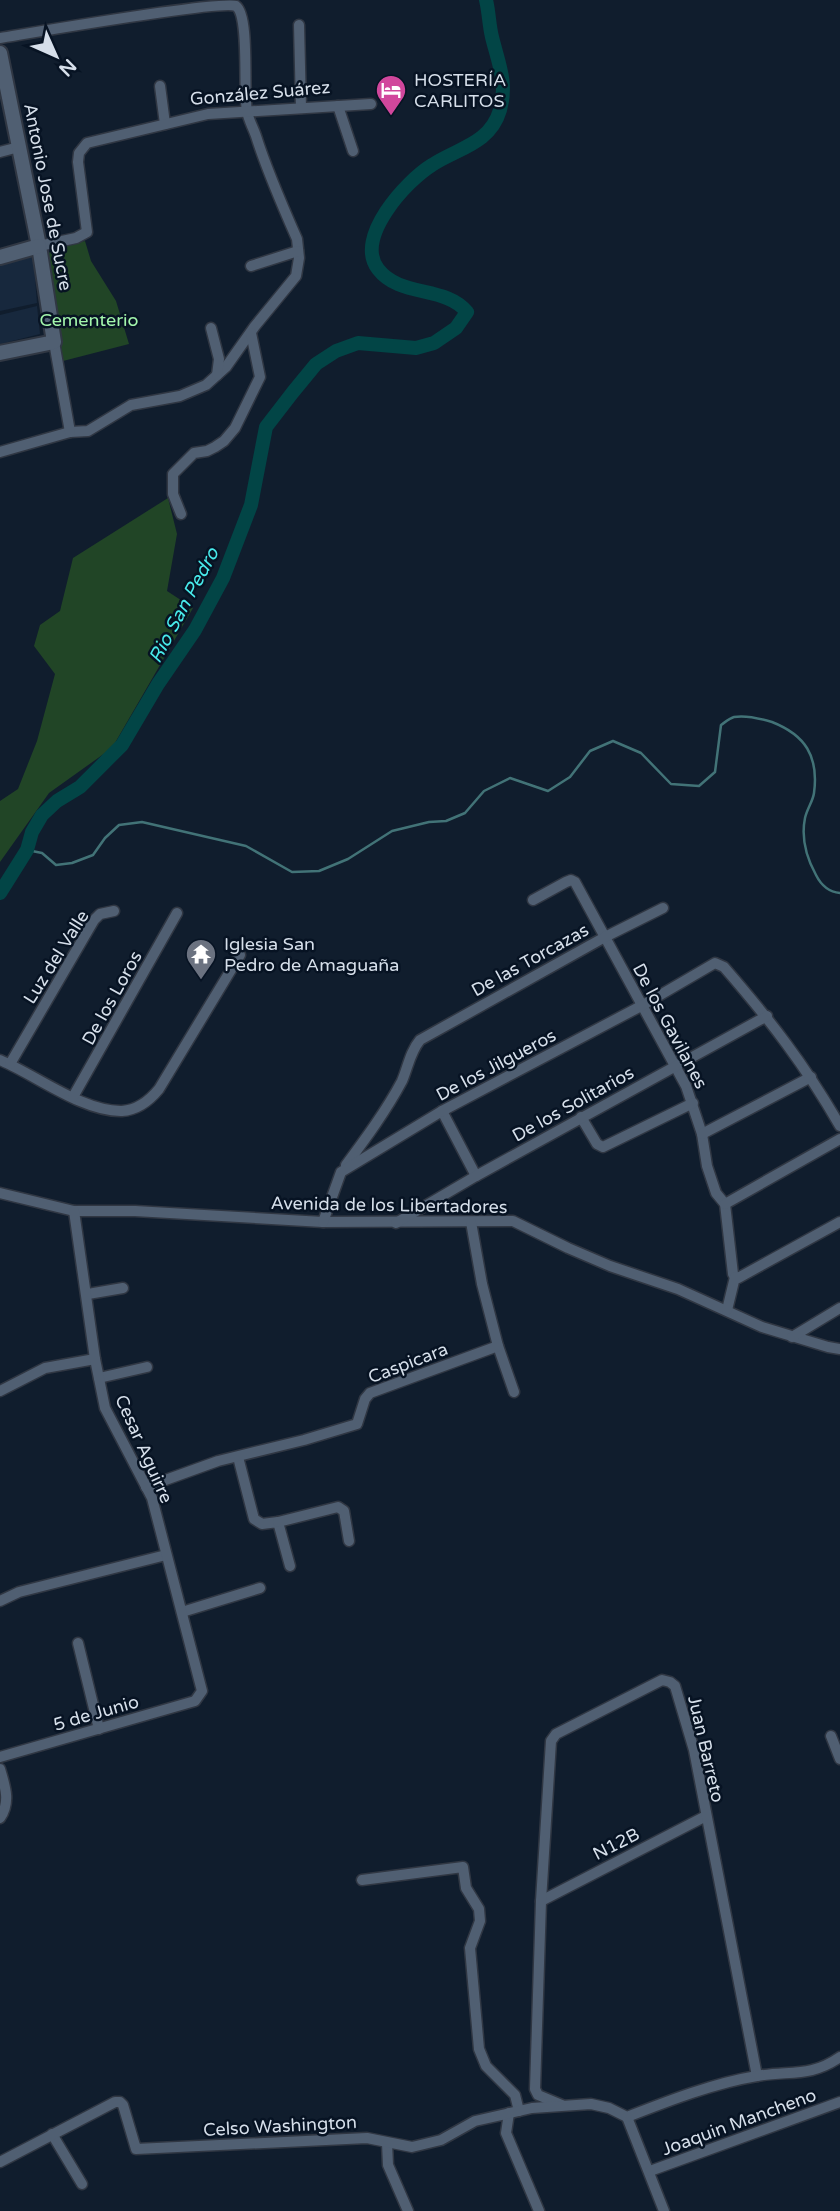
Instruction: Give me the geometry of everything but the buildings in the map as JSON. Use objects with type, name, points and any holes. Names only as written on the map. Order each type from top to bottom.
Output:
[{"type":"street","points":[[0,38],[185,7],[218,4],[232,5],[239,9],[246,61],[247,111],[297,239],[298,251],[296,276],[242,347],[206,385],[180,396],[131,405],[88,431],[70,432],[0,452]]},
{"type":"street","points":[[299,26],[301,108]]},
{"type":"street","name":"Antonio Jose de Sucre","points":[[0,53],[40,246],[70,432]]},
{"type":"street","points":[[160,86],[165,124]]},
{"type":"street","name":"González Suárez","points":[[0,257],[86,232],[78,162],[79,153],[87,143],[208,114],[371,104]]},
{"type":"street","points":[[338,106],[353,151]]},
{"type":"street","points":[[0,152],[19,147]]},
{"type":"street","points":[[251,266],[298,251]]},
{"type":"street","points":[[211,328],[219,359],[217,375]]},
{"type":"street","points":[[181,514],[173,494],[173,474],[194,453],[207,451],[224,441],[235,428],[260,377],[251,332]]},
{"type":"street","points":[[0,353],[54,342]]},
{"type":"street","name":"De los Gavilanes","points":[[533,900],[571,880],[575,882],[676,1065],[693,1103],[716,1193],[725,1204],[735,1277]]},
{"type":"street","name":"De las Torcazas","points":[[341,1172],[384,1112],[403,1079],[420,1040],[605,937],[663,908]]},
{"type":"street","name":"Luz del Valle","points":[[5,1062],[94,920],[100,914],[114,911]]},
{"type":"street","name":"De los Loros","points":[[73,1097],[177,913]]},
{"type":"street","points":[[5,1062],[73,1097],[99,1107],[123,1111],[138,1107],[150,1100],[159,1089],[240,955]]},
{"type":"street","name":"De los Jilgueros","points":[[341,1172],[442,1111],[643,1005],[715,963],[724,967],[767,1016]]},
{"type":"street","points":[[767,1016],[811,1077],[840,1126]]},
{"type":"street","name":"De los Solitarios","points":[[396,1223],[581,1117],[767,1016]]},
{"type":"street","points":[[702,1135],[811,1077]]},
{"type":"street","points":[[581,1117],[597,1144],[603,1147],[693,1103]]},
{"type":"street","points":[[442,1111],[476,1176]]},
{"type":"street","points":[[725,1204],[840,1139]]},
{"type":"street","points":[[323,1222],[341,1172]]},
{"type":"street","name":"Avenida de los Libertadores","points":[[0,1193],[74,1211],[135,1211],[323,1222],[513,1221],[610,1266],[678,1289],[762,1327],[840,1349]]},
{"type":"street","name":"Cesar Aguirre","points":[[74,1211],[88,1294],[95,1359],[105,1408],[152,1498],[202,1691],[200,1696]]},
{"type":"street","points":[[471,1222],[482,1284],[498,1346],[514,1392]]},
{"type":"street","points":[[727,1310],[735,1277],[738,1278],[840,1222]]},
{"type":"street","points":[[88,1294],[123,1289]]},
{"type":"street","points":[[792,1337],[840,1308]]},
{"type":"street","name":"Caspicara","points":[[146,1488],[219,1461],[357,1424],[365,1399],[370,1393],[498,1346]]},
{"type":"street","points":[[0,1391],[56,1364],[95,1359]]},
{"type":"street","points":[[99,1378],[147,1367]]},
{"type":"street","points":[[238,1457],[254,1519],[262,1524],[278,1522],[338,1507],[344,1511],[349,1541]]},
{"type":"street","points":[[278,1522],[290,1566]]},
{"type":"street","points":[[0,1601],[9,1595],[166,1555]]},
{"type":"street","points":[[182,1612],[260,1588]]},
{"type":"street","points":[[78,1643],[99,1729]]},
{"type":"street","name":"Juan Barreto","points":[[541,1901],[552,1737],[662,1680],[670,1682],[675,1686],[694,1750],[757,2076]]},
{"type":"street","name":"5 de Junio","points":[[0,1757],[195,1700],[200,1696]]},
{"type":"street","points":[[831,1736],[840,1759]]},
{"type":"street","points":[[0,1769],[8,1797],[0,1818]]},
{"type":"street","name":"N12B","points":[[541,1901],[706,1816]]},
{"type":"street","points":[[362,1880],[463,1867],[466,1888],[480,1909],[480,1921],[470,1948],[479,2049],[486,2066],[515,2095],[514,2112],[506,2133],[539,2211]]},
{"type":"street","points":[[541,1901],[535,2090],[538,2095],[562,2105]]},
{"type":"street","points":[[664,2211],[627,2116],[681,2096],[757,2076],[801,2074],[840,2057]]},
{"type":"street","name":"Celso Washington","points":[[0,2162],[115,2102],[123,2105],[136,2149],[367,2138],[412,2147],[441,2140],[475,2121],[562,2105],[591,2104],[627,2116]]},
{"type":"street","name":"Joaquin Mancheno","points":[[650,2171],[840,2102]]},
{"type":"street","points":[[52,2134],[82,2184]]},
{"type":"street","points":[[387,2143],[388,2165],[408,2211]]},
{"type":"shaded area","points":[[33,253],[37,303],[0,311],[0,262]]},
{"type":"shaded area","points":[[37,306],[40,334],[0,344],[0,315]]},
{"type":"green space","name":"Cementerio","points":[[85,241],[91,261],[116,301],[129,344],[63,361],[48,255],[52,248]]},
{"type":"green space","points":[[168,498],[177,534],[167,591],[193,608],[112,748],[49,793],[0,862],[0,801],[18,789],[37,741],[55,674],[34,646],[40,625],[60,611],[73,558]]},
{"type":"waterway","name":"Rio San Pedro","points":[[0,893],[27,850],[32,832],[42,815],[57,801],[80,787],[122,745],[158,684],[195,630],[223,578],[251,505],[266,427],[293,392],[316,364],[336,351],[358,343],[416,348],[434,343],[456,328],[467,312],[447,298],[410,288],[387,278],[378,269],[372,256],[378,227],[397,197],[432,165],[481,138],[489,131],[500,110],[503,82],[486,0]]},
{"type":"waterway","points":[[27,850],[42,853],[56,865],[72,863],[93,855],[119,825],[142,822],[246,846],[292,872],[319,871],[348,859],[392,831],[429,822],[446,821],[465,813],[484,791],[510,778],[548,791],[570,777],[590,751],[613,741],[641,753],[671,784],[699,786],[715,772],[721,725],[732,718],[743,717],[768,721],[783,727],[807,748],[812,758],[815,780],[804,825],[805,847],[820,882],[829,890],[840,893]]},
{"type":"place","name":"HOSTERÍA CARLITOS","points":[[391,117]]},
{"type":"place","name":"Iglesia San Pedro de Amaguaña","points":[[201,981]]}]
